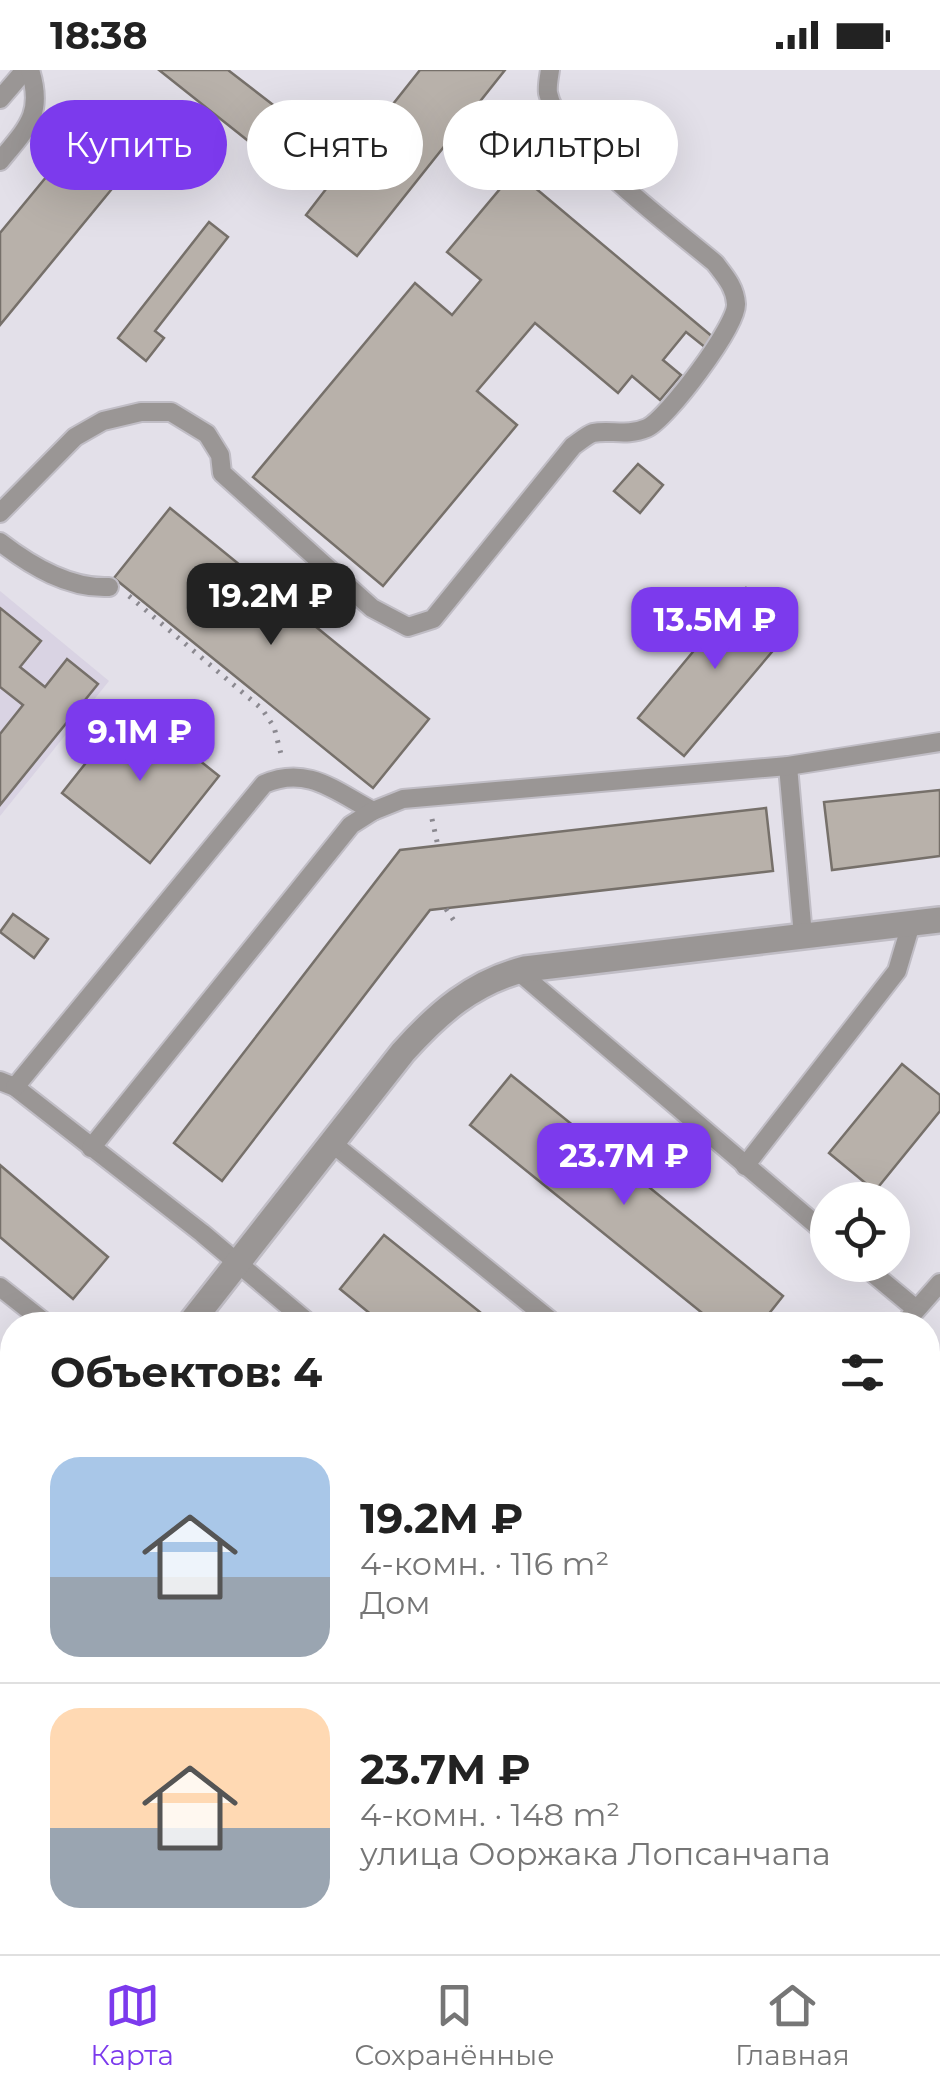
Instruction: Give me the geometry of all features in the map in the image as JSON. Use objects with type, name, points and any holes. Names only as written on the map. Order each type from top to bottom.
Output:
[{"type":"street","points":[[199,1312],[403,1052],[431,1021],[471,990],[518,971],[940,920]]},
{"type":"lane","points":[[0,99],[27,70]]},
{"type":"lane","points":[[0,161],[26,129],[37,107],[27,70]]},
{"type":"lane","points":[[0,512],[75,436],[103,421],[141,412],[171,412],[207,434],[220,455],[222,473],[372,608],[408,627],[433,619],[573,446],[593,433],[635,432],[652,426],[728,328],[736,306],[731,284],[715,263],[575,142],[558,117],[548,92],[550,70]]},
{"type":"lane","points":[[0,542],[32,566],[92,588],[109,587]]},
{"type":"lane","points":[[91,1148],[352,825],[373,811],[403,800],[788,766],[940,742]]},
{"type":"lane","points":[[788,766],[802,936]]},
{"type":"lane","points":[[296,1312],[8,1084],[264,784],[283,776],[307,776],[373,811]]},
{"type":"lane","points":[[745,1166],[897,971],[911,924]]},
{"type":"lane","points":[[518,971],[810,1220]]},
{"type":"lane","points":[[332,1143],[540,1312]]},
{"type":"lane","points":[[883,1282],[916,1310],[940,1283]]},
{"type":"lane","points":[[0,1287],[32,1312]]},
{"type":"path","points":[[109,587],[126,593],[262,709],[282,750],[283,776]]},
{"type":"path","points":[[446,908],[457,925]]},
{"type":"shaded area","points":[[0,591],[109,681],[0,816]]},
{"type":"building","points":[[159,70],[228,70],[267,100],[247,100],[247,140],[227,124],[227,100],[197,100]]},
{"type":"building","points":[[420,70],[505,70],[481,100],[443,100],[443,148],[423,173],[423,100],[396,100]]},
{"type":"building","points":[[35,190],[111,190],[0,325],[0,233]]},
{"type":"building","points":[[325,190],[410,190],[357,256],[306,215]]},
{"type":"building","points":[[499,190],[538,190],[714,338],[706,348],[686,332],[663,360],[681,375],[660,400],[632,376],[618,393],[535,323],[477,391],[517,425],[383,586],[253,477],[415,283],[452,315],[481,280],[447,252]]},
{"type":"building","points":[[209,222],[228,237],[155,331],[164,338],[146,361],[118,338]]},
{"type":"building","points":[[638,464],[663,485],[640,513],[614,491]]},
{"type":"building","points":[[170,508],[429,719],[373,788],[114,578]]},
{"type":"building","points":[[746,588],[793,627],[684,756],[638,718]]},
{"type":"building","points":[[0,608],[41,641],[20,667],[45,687],[67,659],[98,684],[0,805],[0,734],[23,705],[0,687]]},
{"type":"building","points":[[131,706],[219,776],[150,863],[62,793]]},
{"type":"building","points":[[940,790],[940,856],[832,870],[824,802]]},
{"type":"building","points":[[766,808],[773,871],[430,910],[222,1181],[174,1143],[400,850]]},
{"type":"building","points":[[13,914],[48,939],[34,958],[0,932]]},
{"type":"building","points":[[902,1064],[940,1095],[940,1111],[882,1182],[864,1182],[829,1153]]},
{"type":"building","points":[[511,1075],[783,1296],[770,1312],[701,1312],[470,1125]]},
{"type":"building","points":[[0,1165],[108,1257],[73,1299],[0,1237]]},
{"type":"building","points":[[384,1235],[480,1312],[368,1312],[340,1289]]}]
